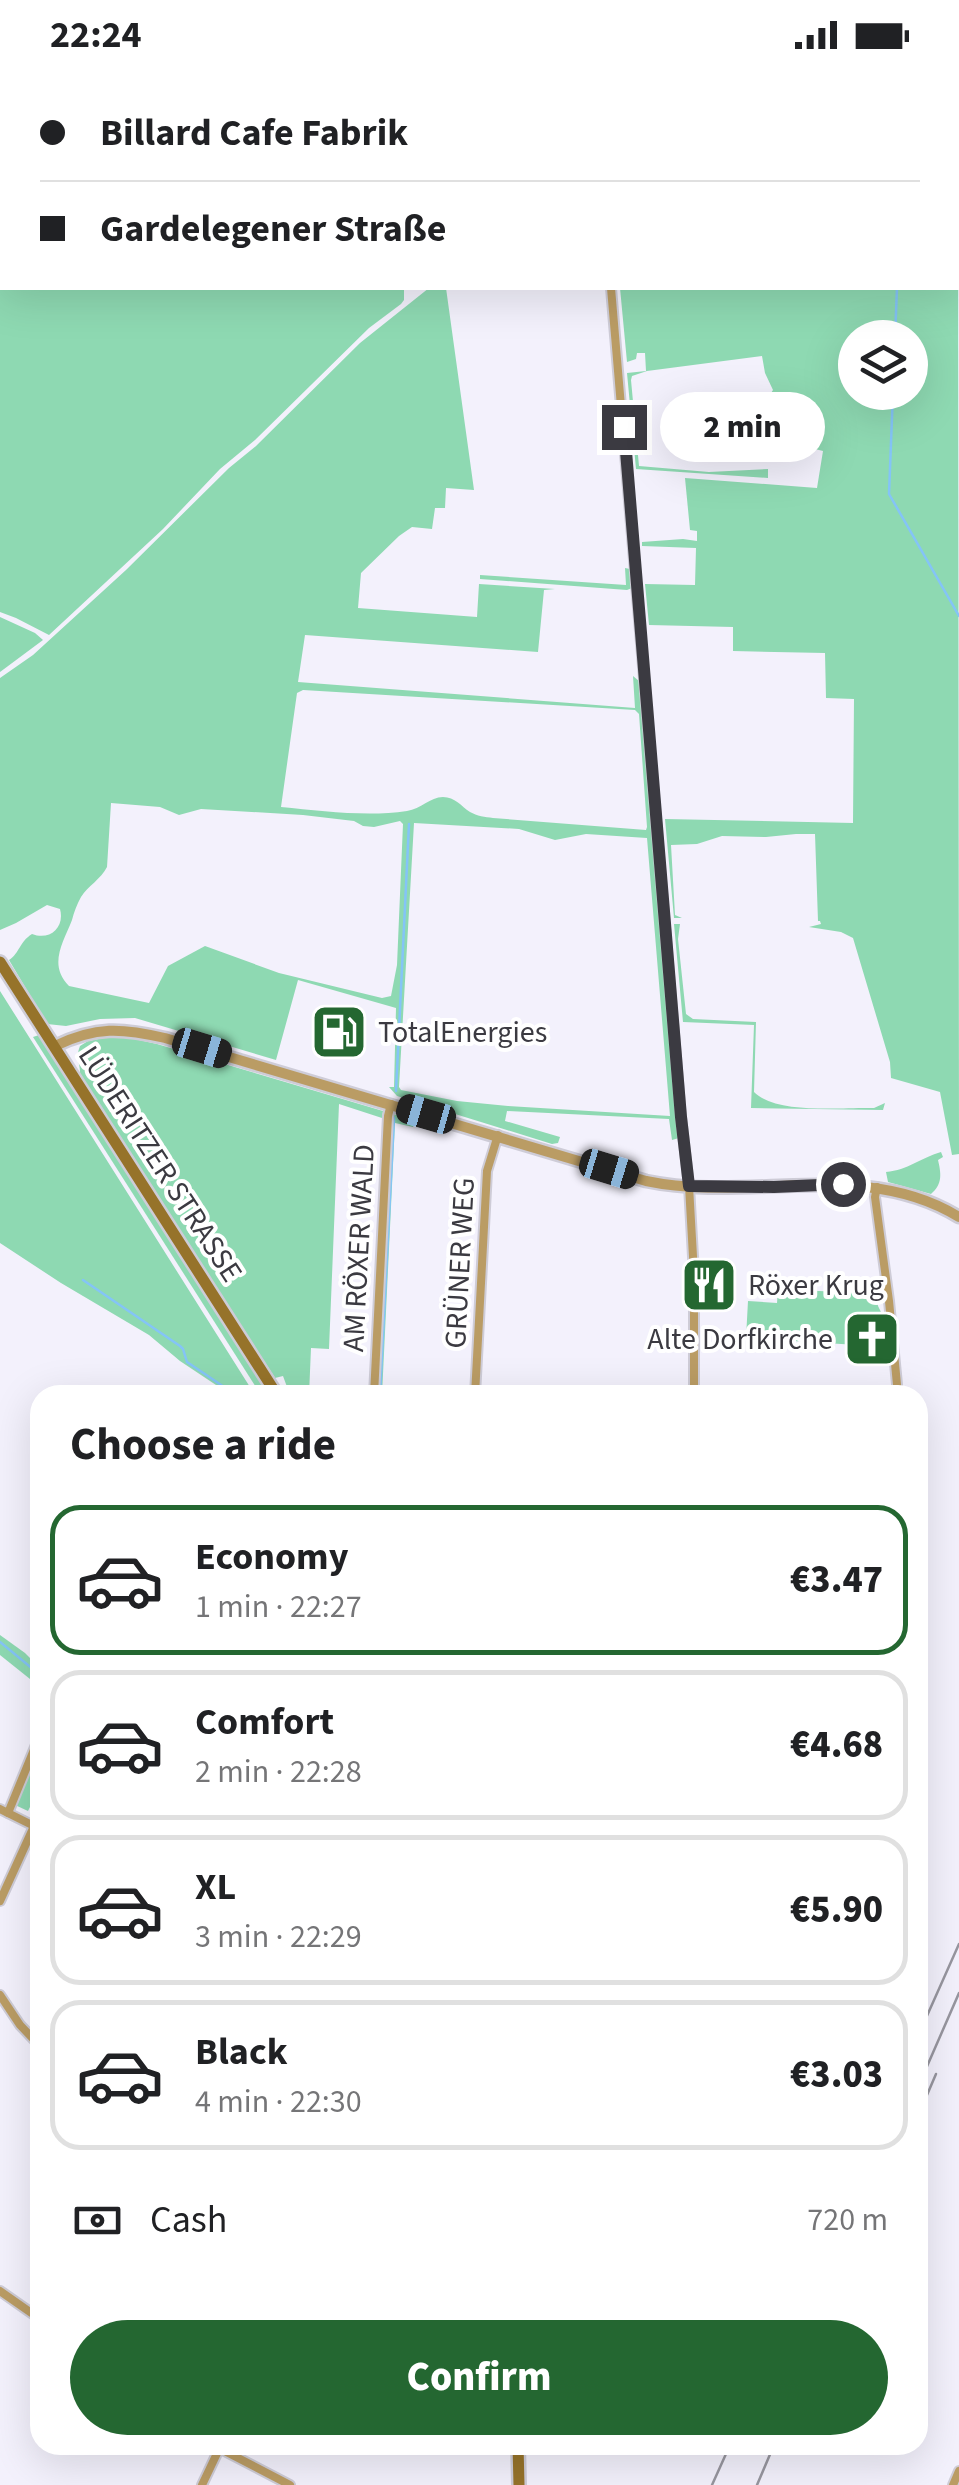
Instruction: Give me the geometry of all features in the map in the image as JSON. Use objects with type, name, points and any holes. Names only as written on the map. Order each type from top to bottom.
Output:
[{"type":"main road","name":"LÜDERITZER STRASSE","points":[[0,962],[271,1385]]},
{"type":"main road","points":[[518,2455],[520,2485]]},
{"type":"street","points":[[611,290],[689,1186],[694,1385]]},
{"type":"street","points":[[54,1046],[96,1032],[128,1030],[646,1181],[689,1186],[876,1187],[922,1198],[959,1217]]},
{"type":"street","name":"AM RÖXER WALD","points":[[375,1385],[391,1104]]},
{"type":"street","name":"GRÜNER WEG","points":[[476,1385],[487,1171],[498,1135]]},
{"type":"street","points":[[876,1187],[897,1385]]},
{"type":"street","points":[[30,1755],[4,1811],[30,1824]]},
{"type":"street","points":[[0,1901],[30,1835]]},
{"type":"street","points":[[0,1995],[30,2036]]},
{"type":"street","points":[[0,2290],[30,2312]]},
{"type":"street","points":[[202,2485],[214,2455]]},
{"type":"street","points":[[235,2455],[290,2485]]},
{"type":"street","points":[[953,2485],[959,2471]]},
{"type":"green space","points":[[0,290],[404,290],[401,304],[369,328],[49,635],[0,612]]},
{"type":"green space","points":[[426,290],[446,290],[474,490],[446,488],[445,508],[435,508],[432,529],[412,527],[361,573],[358,608],[477,617],[479,584],[555,589],[544,590],[538,652],[305,635],[298,682],[635,708],[633,676],[639,681],[679,1138],[672,1140],[669,1119],[507,1111],[505,1121],[560,1137],[558,1143],[552,1144],[397,1096],[389,1087],[394,1087],[396,1008],[298,980],[276,1060],[135,1018],[100,1019],[66,1026],[47,1024],[9,960],[32,934],[45,936],[55,931],[60,909],[47,905],[0,930],[0,678],[33,655],[360,343]],"holes":[[[303,690],[635,710],[639,714],[646,830],[487,817],[443,797],[412,810],[392,813],[281,807],[297,693]],[[111,803],[160,807],[179,815],[201,809],[303,815],[374,827],[400,821],[403,824],[397,965],[391,996],[382,998],[279,973],[205,946],[168,966],[149,1003],[69,986],[58,962],[81,897],[107,867]],[[414,823],[519,829],[555,840],[586,834],[647,838],[670,1116],[508,1106],[401,1090]]]},
{"type":"green space","points":[[620,290],[958,290],[959,1154],[952,1155],[940,1092],[891,1078],[890,1062],[853,938],[809,927],[821,924],[815,834],[722,836],[697,844],[671,845],[675,915],[682,918],[674,918],[665,819],[853,823],[854,699],[826,698],[825,653],[733,651],[733,627],[649,625],[645,584],[695,585],[696,548],[642,546],[642,542],[697,541],[697,531],[690,530],[685,478],[817,488],[823,451],[815,449],[818,424],[785,424],[777,430],[767,399],[773,390],[762,356],[647,371],[631,380],[639,466],[709,472],[768,469],[768,478],[636,469],[627,373],[646,371],[645,353],[637,353],[636,359],[627,362]]},
{"type":"green space","points":[[625,568],[630,569],[632,588],[627,590],[480,579],[480,575],[626,585]]},
{"type":"green space","points":[[0,617],[43,640],[0,672]]},
{"type":"green space","points":[[674,924],[680,924],[686,1014],[693,1019],[756,1022],[754,1092],[764,1099],[794,1107],[874,1108],[885,1103],[883,1110],[751,1108],[754,1025],[683,1022]]},
{"type":"green space","points":[[0,991],[249,1385],[216,1385],[149,1335],[0,1243]]},
{"type":"green space","points":[[39,1035],[229,1326],[263,1385],[255,1385],[33,1037]]},
{"type":"green space","points":[[130,1038],[157,1044],[383,1111],[382,1118],[339,1104],[329,1349],[311,1348],[309,1385],[286,1385],[283,1376],[275,1378],[80,1076],[78,1054],[80,1046],[88,1041]]},
{"type":"green space","points":[[393,1114],[415,1120],[413,1127],[395,1123],[382,1385],[378,1385]]},
{"type":"green space","points":[[941,1152],[939,1182],[931,1194],[888,1182],[886,1172]]},
{"type":"green space","points":[[778,1289],[876,1292],[890,1361],[878,1366],[860,1364],[857,1345],[746,1338],[748,1301],[777,1303]]},
{"type":"green space","points":[[0,1635],[30,1658],[30,1679],[0,1655]]},
{"type":"green space","points":[[30,1771],[30,1807],[28,1811],[15,1805]]},
{"type":"waterway","points":[[896,320],[897,290]]},
{"type":"waterway","points":[[892,410],[889,494],[959,616]]},
{"type":"waterway","points":[[396,1091],[409,824]]},
{"type":"waterway","points":[[381,1385],[394,1118]]},
{"type":"waterway","points":[[83,1280],[180,1346],[187,1362],[221,1385]]},
{"type":"waterway","points":[[0,1642],[30,1667]]},
{"type":"railway","points":[[928,2014],[959,1944]]},
{"type":"railway","points":[[928,2064],[959,1993]]},
{"type":"railway","points":[[928,2093],[936,2074]]},
{"type":"railway","points":[[712,2485],[726,2455]]},
{"type":"railway","points":[[757,2485],[770,2455]]},
{"type":"place","name":"TotalEnergies","points":[[339,1032]]},
{"type":"place","name":"Röxer Krug","points":[[709,1285]]},
{"type":"place","name":"Alte Dorfkirche","points":[[872,1339]]},
{"type":"route","points":[[624,427],[689,1186],[843,1184]]}]
